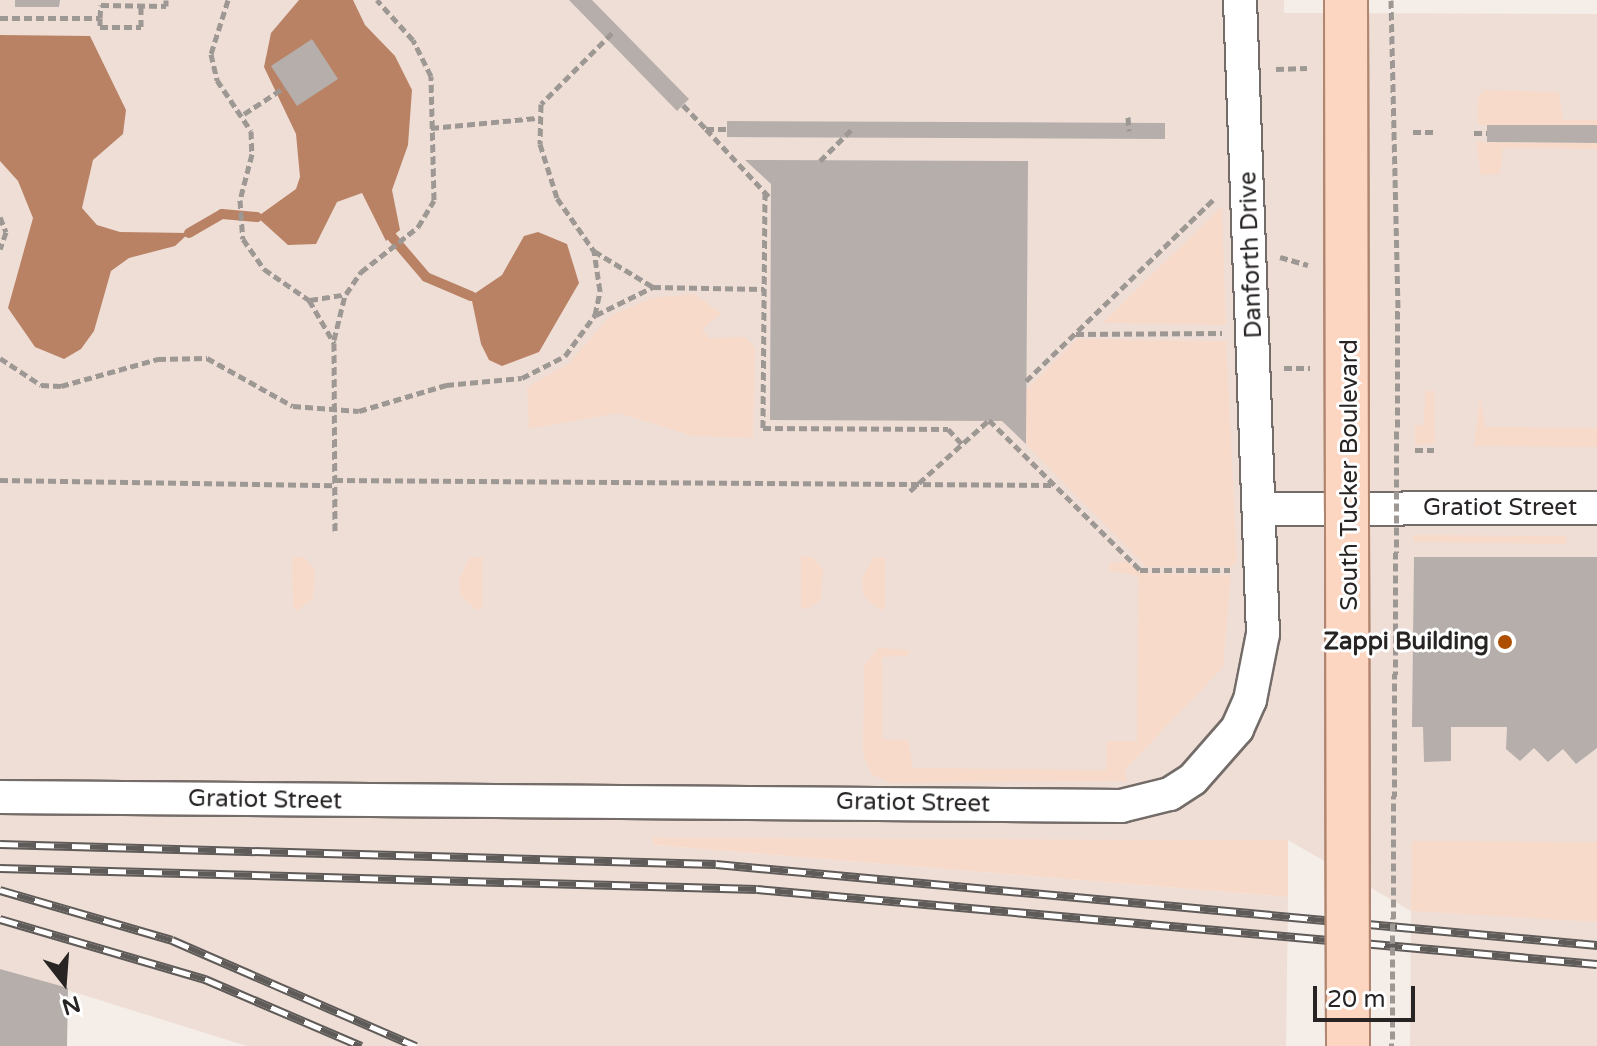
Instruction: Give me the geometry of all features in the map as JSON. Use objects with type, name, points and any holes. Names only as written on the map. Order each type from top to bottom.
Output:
[{"type":"main road","name":"South Tucker Boulevard","points":[[1346,0],[1348,1046]]},
{"type":"lane","name":"Danforth Drive","points":[[1240,0],[1261,509]]},
{"type":"lane","name":"Gratiot Street","points":[[0,797],[1150,801],[1193,779],[1219,755],[1250,700],[1263,634],[1261,509],[1597,508]]},
{"type":"path","points":[[141,6],[141,27],[100,27],[101,5],[166,6],[166,0]]},
{"type":"path","points":[[228,0],[211,54],[217,80],[244,114],[252,154],[240,207],[240,226],[250,254],[309,300],[334,343]]},
{"type":"path","points":[[335,531],[334,343],[346,294],[389,249],[406,236],[434,200],[431,76],[423,54],[377,0]]},
{"type":"path","points":[[1391,0],[1398,311],[1392,1046]]},
{"type":"path","points":[[0,18],[100,18]]},
{"type":"path","points":[[0,358],[41,385],[61,386],[158,359],[207,358],[272,398],[335,413],[544,370],[583,337],[595,315],[600,291],[594,251],[548,176],[537,118],[553,88],[612,33]]},
{"type":"path","points":[[1268,69],[1307,68]]},
{"type":"path","points":[[244,114],[285,87]]},
{"type":"path","points":[[683,105],[771,199]]},
{"type":"path","points":[[1128,117],[1129,131]]},
{"type":"path","points":[[431,128],[537,118]]},
{"type":"path","points":[[706,129],[728,129]]},
{"type":"path","points":[[820,161],[851,130]]},
{"type":"path","points":[[1413,132],[1437,132]]},
{"type":"path","points":[[1474,133],[1487,133]]},
{"type":"path","points":[[1026,381],[1226,187]]},
{"type":"path","points":[[765,192],[763,428],[948,429],[962,444]]},
{"type":"path","points":[[0,217],[6,232],[0,249]]},
{"type":"path","points":[[594,251],[653,287]]},
{"type":"path","points":[[1274,257],[1309,265]]},
{"type":"path","points":[[595,315],[653,287],[764,289]]},
{"type":"path","points":[[309,300],[346,294]]},
{"type":"path","points":[[1075,334],[1231,333]]},
{"type":"path","points":[[1279,368],[1311,368]]},
{"type":"path","points":[[910,491],[989,420],[1140,570],[1240,570]]},
{"type":"path","points":[[1415,450],[1434,450]]},
{"type":"path","points":[[0,480],[1054,485]]},
{"type":"shaded area","points":[[0,0],[1284,0],[1284,13],[1597,14],[1597,1046],[1410,1046],[1411,911],[1288,840],[653,839],[653,845],[1288,897],[1286,1046],[247,1046],[0,969]]},
{"type":"shaded area","points":[[299,0],[353,0],[365,25],[395,56],[412,90],[408,145],[392,190],[400,230],[386,241],[362,193],[337,202],[316,244],[288,245],[257,217],[296,189],[300,177],[296,134],[264,67],[271,33]]},
{"type":"shaded area","points":[[0,35],[90,36],[126,110],[123,134],[93,160],[82,208],[97,225],[120,232],[189,233],[175,246],[129,258],[111,271],[94,331],[81,349],[64,359],[35,347],[8,308],[33,218],[18,181],[0,161]]},
{"type":"shaded area","points":[[1484,90],[1559,92],[1563,120],[1597,120],[1597,125],[1478,125],[1478,97]]},
{"type":"shaded area","points":[[1476,142],[1597,143],[1597,149],[1503,148],[1500,174],[1481,175]]},
{"type":"shaded area","points":[[1222,206],[1226,325],[1102,323]]},
{"type":"shaded area","points":[[538,232],[567,244],[579,283],[539,352],[502,366],[489,360],[481,344],[471,296],[502,275],[524,236]]},
{"type":"shaded area","points":[[694,294],[721,313],[702,330],[709,338],[745,337],[755,347],[753,438],[693,436],[618,413],[529,429],[527,387],[568,364],[610,316],[651,298]]},
{"type":"shaded area","points":[[1077,339],[1226,341],[1237,561],[1232,567],[1146,567],[1026,444],[1026,390]]},
{"type":"shaded area","points":[[1434,390],[1435,444],[1415,445],[1415,425],[1424,425],[1425,392]]},
{"type":"shaded area","points":[[1480,397],[1486,427],[1597,428],[1597,447],[1474,446]]},
{"type":"shaded area","points":[[1413,535],[1566,536],[1567,544],[1413,542]]},
{"type":"shaded area","points":[[801,556],[813,557],[823,569],[821,599],[807,609],[801,608]]},
{"type":"shaded area","points":[[292,557],[304,557],[315,570],[313,599],[298,610],[293,608]]},
{"type":"shaded area","points":[[482,557],[482,609],[476,610],[460,595],[459,579],[470,558]]},
{"type":"shaded area","points":[[885,557],[885,608],[880,610],[863,595],[862,579],[873,558]]},
{"type":"shaded area","points":[[1127,561],[1140,573],[1231,575],[1223,667],[1125,770],[1127,781],[891,783],[871,774],[863,753],[864,666],[878,648],[910,650],[907,656],[882,657],[882,739],[908,740],[913,768],[1106,770],[1107,741],[1137,741],[1138,576],[1109,570],[1109,563]]},
{"type":"shaded area","points":[[653,838],[1288,840],[1288,897],[653,845]]},
{"type":"shaded area","points":[[1412,841],[1597,842],[1597,922],[1411,911]]},
{"type":"building","points":[[15,0],[60,0],[59,7],[15,7]]},
{"type":"building","points":[[569,0],[592,0],[689,99],[677,111]]},
{"type":"building","points":[[312,39],[338,79],[297,106],[271,66]]},
{"type":"building","points":[[727,121],[1165,123],[1165,139],[727,137]]},
{"type":"building","points":[[1487,125],[1597,125],[1597,143],[1487,142]]},
{"type":"building","points":[[745,160],[1028,161],[1026,444],[1002,421],[770,420],[771,184]]},
{"type":"building","name":"Zappi Building","points":[[1414,557],[1597,557],[1597,748],[1576,764],[1563,749],[1548,762],[1534,748],[1520,761],[1506,749],[1507,727],[1451,727],[1451,761],[1424,762],[1423,727],[1412,727]]},
{"type":"building","points":[[0,969],[68,988],[67,1046],[0,1046]]},
{"type":"waterway","points":[[189,233],[222,214],[257,217]]},
{"type":"waterway","points":[[392,237],[426,277],[471,296]]},
{"type":"railway","points":[[0,844],[716,864],[1597,945]]},
{"type":"railway","points":[[0,868],[757,889],[1597,964]]},
{"type":"railway","points":[[0,890],[172,940],[416,1046]]},
{"type":"railway","points":[[0,919],[205,979],[361,1046]]},
{"type":"place","name":"Zappi Building","points":[[1505,642]]}]
